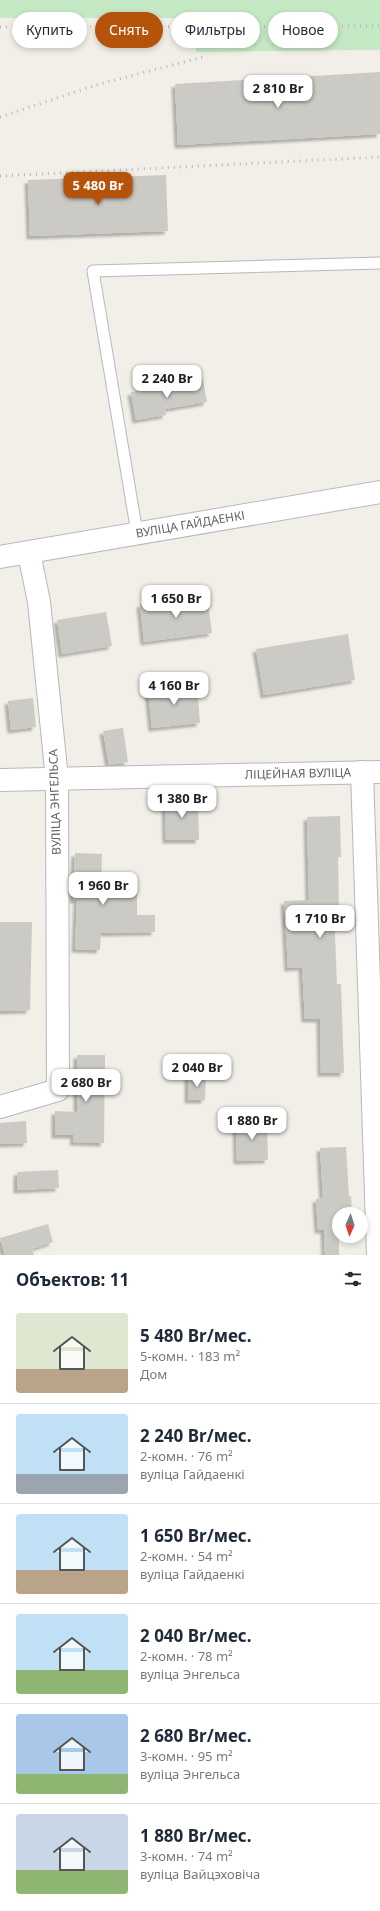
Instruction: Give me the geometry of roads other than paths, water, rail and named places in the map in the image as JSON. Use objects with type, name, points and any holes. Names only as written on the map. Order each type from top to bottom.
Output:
[{"type":"street","name":"ВУЛІЦА ГАЙДАЕНКІ","points":[[0,557],[380,492]]},
{"type":"street","name":"ВУЛІЦА ЭНГЕЛЬСА","points":[[0,1107],[58,1090],[57,779],[39,602],[29,553]]},
{"type":"street","name":"ЛІЦЕЙНАЯ ВУЛІЦА","points":[[0,780],[371,772]]},
{"type":"street","points":[[371,772],[378,1255]]},
{"type":"lane","points":[[137,533],[93,271],[380,263]]},
{"type":"railway","points":[[0,27],[380,26]]},
{"type":"railway","points":[[0,117],[96,85],[203,57]]},
{"type":"railway","points":[[0,176],[380,157]]}]
